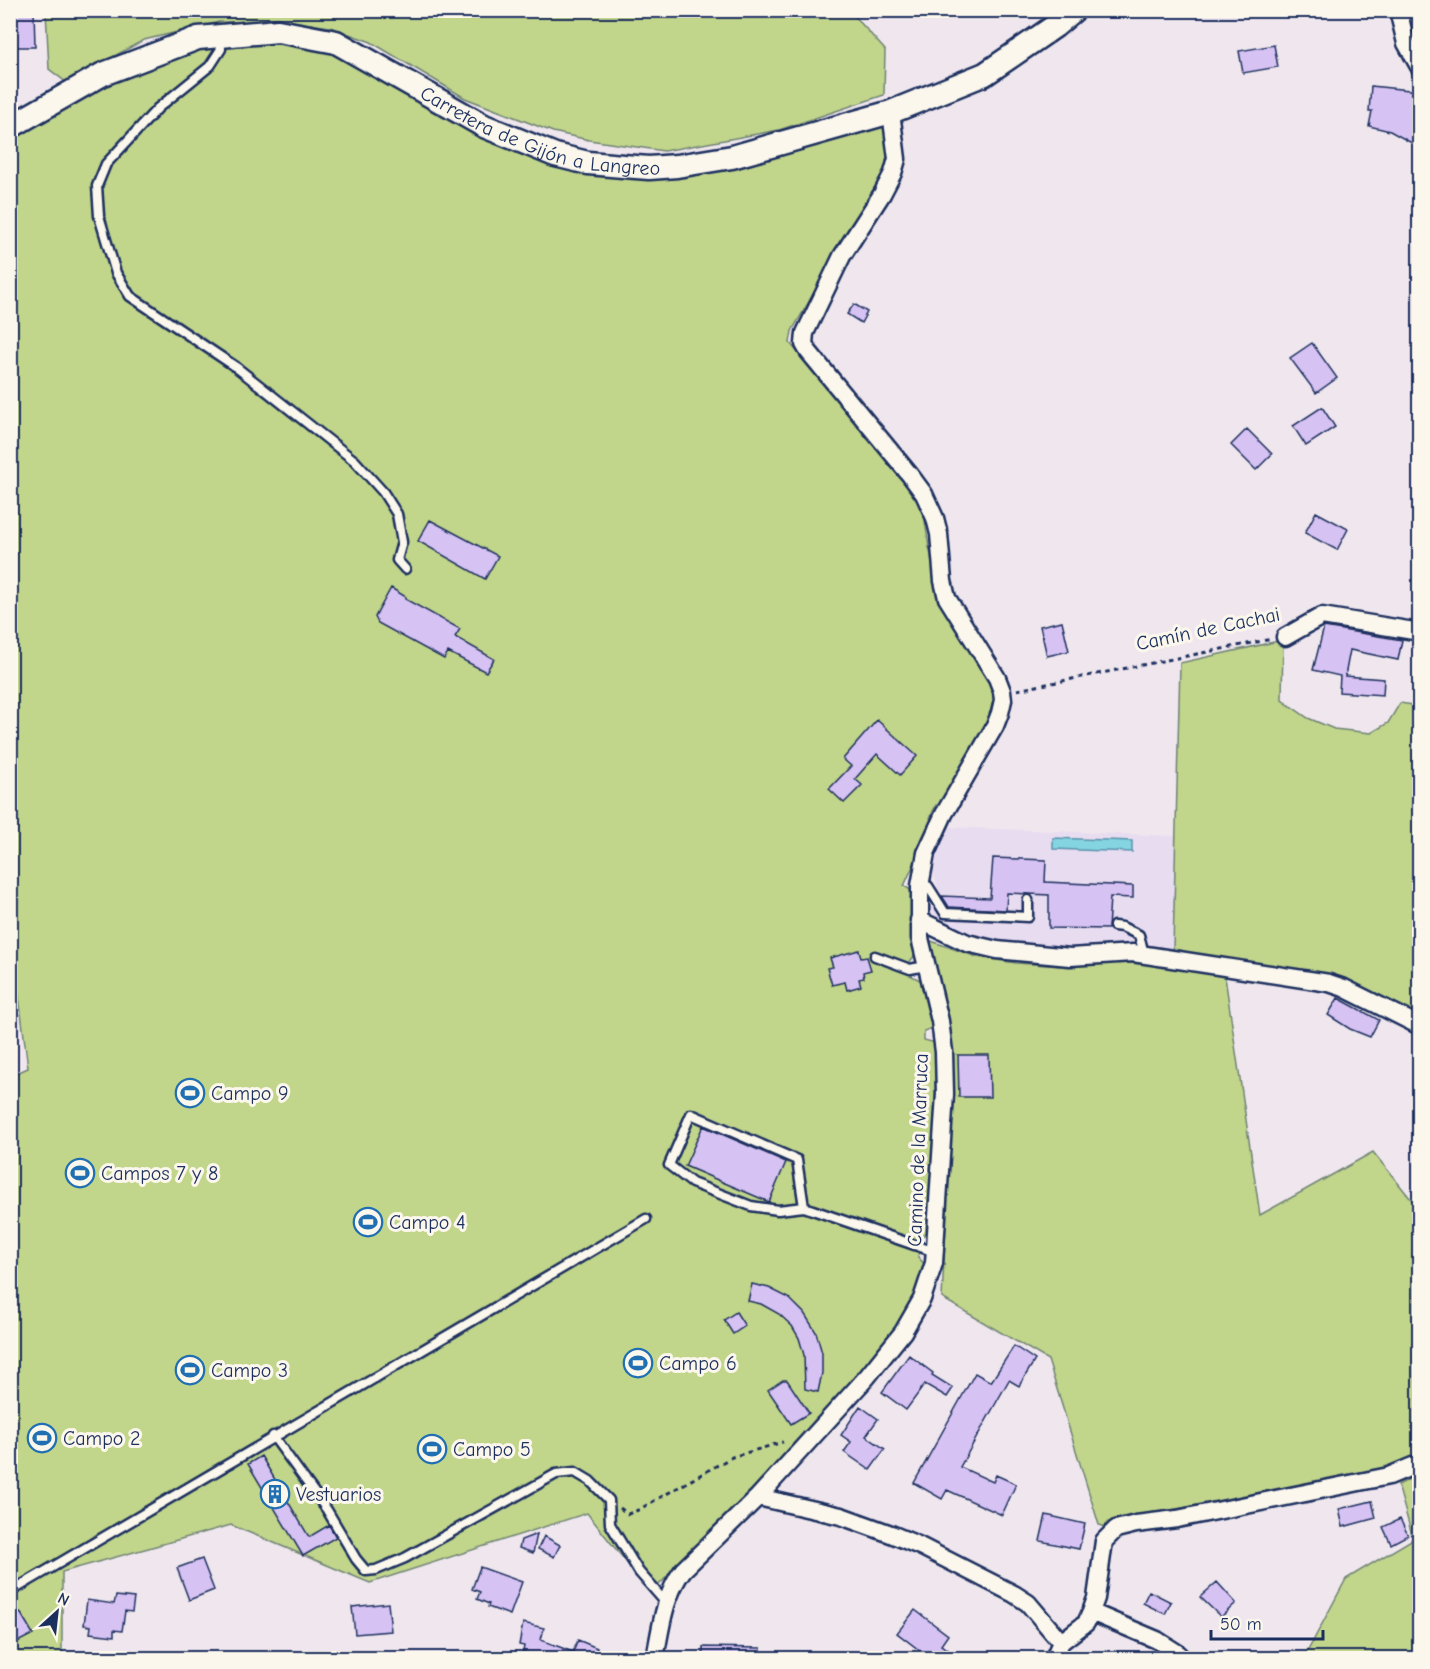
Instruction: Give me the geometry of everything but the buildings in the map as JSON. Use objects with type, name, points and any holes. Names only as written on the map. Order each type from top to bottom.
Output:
[{"type":"street","name":"Carretera de Gijón a Langreo","points":[[10,127],[103,74],[198,38],[278,31],[336,42],[483,126],[555,155],[588,163],[649,168],[732,157],[891,112],[985,74],[1055,26],[1074,10]]},
{"type":"street","points":[[1398,10],[1406,43],[1419,68]]},
{"type":"street","points":[[891,112],[897,159],[893,173],[842,256],[805,333],[804,344],[924,494],[939,534],[943,581],[947,598],[997,678],[1002,691]]},
{"type":"street","name":"Camín de Cachai","points":[[1286,637],[1322,616],[1419,632]]},
{"type":"street","name":"Camino de la Marruca","points":[[655,1659],[666,1603],[683,1570],[758,1497],[867,1377],[903,1332],[922,1299],[934,1263],[945,1094],[944,1052],[940,1021],[920,938],[920,886],[926,853],[944,814],[995,726],[1003,700],[1002,691]]},
{"type":"street","points":[[919,920],[967,943],[989,949],[1070,957],[1144,954],[1329,983],[1344,988],[1419,1026]]},
{"type":"street","points":[[1054,1659],[1061,1642],[1086,1623],[1096,1598],[1104,1541],[1116,1529],[1177,1519],[1389,1476],[1419,1463]]},
{"type":"street","points":[[758,1497],[841,1516],[920,1546],[1028,1603],[1061,1642]]},
{"type":"street","points":[[1091,1611],[1157,1640],[1179,1654]]},
{"type":"lane","points":[[220,35],[220,50],[210,66],[158,108],[106,164],[97,186],[99,216],[116,273],[130,296],[236,367],[355,461],[384,492],[397,514],[402,542],[397,560],[405,569]]},
{"type":"lane","points":[[920,886],[928,886],[945,913],[1028,917],[1028,900]]},
{"type":"lane","points":[[1114,926],[1139,935],[1144,954]]},
{"type":"lane","points":[[875,956],[910,969],[926,966]]},
{"type":"lane","points":[[804,1207],[797,1160],[691,1114],[669,1165],[692,1183],[751,1206],[778,1210],[804,1207],[935,1252]]},
{"type":"lane","points":[[10,1592],[646,1219]]},
{"type":"lane","points":[[273,1436],[327,1510],[356,1559],[366,1571],[376,1570],[405,1558],[556,1474],[575,1472],[590,1481],[609,1500],[610,1524],[639,1572],[666,1603]]},
{"type":"path","name":"Camín de Cachai","points":[[1002,691],[1026,689],[1286,637]]},
{"type":"path","points":[[609,1500],[628,1514],[732,1457],[783,1442]]},
{"type":"shaded area","points":[[949,827],[1177,836],[1173,949],[1057,948],[976,939],[956,932],[930,911],[927,900],[938,886],[931,869],[940,843]]},
{"type":"green space","points":[[46,11],[850,11],[885,50],[884,95],[779,130],[664,151],[589,140],[553,132],[465,98],[371,42],[330,27],[291,21],[219,22],[144,40],[66,82],[49,69]]},
{"type":"green space","points":[[271,42],[303,45],[336,53],[582,171],[885,122],[889,148],[884,171],[792,331],[790,343],[891,465],[923,508],[929,547],[945,612],[989,681],[995,697],[995,710],[942,805],[936,805],[930,818],[933,822],[904,886],[914,892],[912,934],[915,955],[908,964],[912,976],[922,981],[932,1028],[924,1031],[924,1040],[936,1043],[935,1110],[928,1231],[921,1238],[918,1257],[926,1266],[917,1299],[867,1371],[651,1593],[587,1513],[370,1583],[231,1525],[62,1572],[62,1658],[11,1658],[10,1076],[28,1068],[10,926],[10,140],[97,90],[198,48]]},
{"type":"green space","points":[[1283,640],[1282,700],[1308,718],[1334,729],[1371,733],[1388,723],[1400,703],[1419,706],[1419,1017],[1233,962],[1173,949],[1180,663]]},
{"type":"green space","points":[[928,940],[977,957],[1016,963],[1062,966],[1116,962],[1167,966],[1225,977],[1260,1215],[1373,1152],[1419,1209],[1419,1454],[1357,1477],[1137,1516],[1106,1527],[1099,1525],[1048,1360],[942,1298],[951,1124]]},
{"type":"green space","points":[[1419,1474],[1419,1658],[1304,1658],[1346,1579],[1413,1539],[1398,1485]]},
{"type":"water","points":[[1053,838],[1132,841],[1132,852],[1053,849]]},
{"type":"place","name":"Campo 9","points":[[190,1093]]},
{"type":"place","name":"Campos 7 y 8","points":[[80,1173]]},
{"type":"place","name":"Campo 4","points":[[368,1222]]},
{"type":"place","name":"Campo 6","points":[[638,1363]]},
{"type":"place","name":"Campo 3","points":[[190,1370]]},
{"type":"place","name":"Campo 2","points":[[42,1438]]},
{"type":"place","name":"Campo 5","points":[[432,1449]]},
{"type":"place","name":"Vestuarios","points":[[275,1494]]}]
